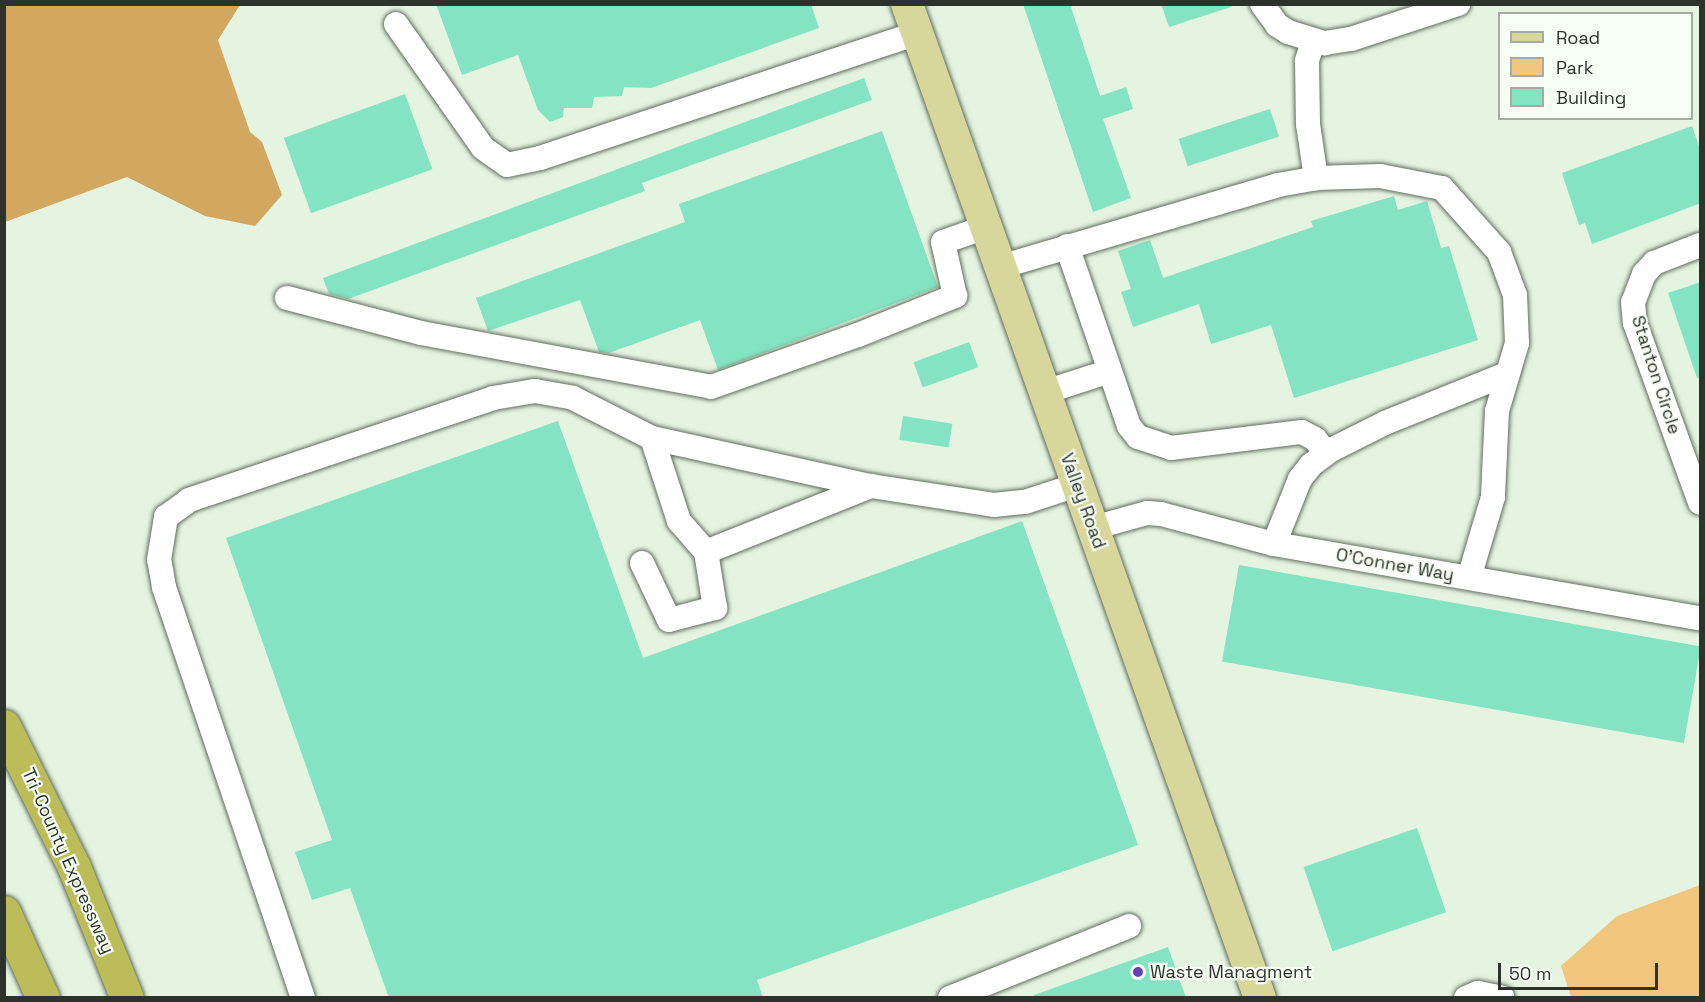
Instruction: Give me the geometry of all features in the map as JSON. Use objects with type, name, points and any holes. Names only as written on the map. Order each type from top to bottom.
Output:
[{"type":"highway","name":"Tri-County Expressway","points":[[4,726],[74,867],[127,998]]},
{"type":"highway","points":[[4,912],[43,998]]},
{"type":"main road","name":"Valley Road","points":[[912,19],[1260,998]]},
{"type":"street","points":[[1262,4],[1277,25],[1313,42],[1351,39],[1458,4]]},
{"type":"street","points":[[396,24],[483,148],[507,165],[540,158],[912,19]]},
{"type":"street","points":[[1313,42],[1307,61],[1308,123],[1316,178]]},
{"type":"street","points":[[1000,267],[1067,246],[1316,178],[1380,176],[1442,188],[1453,196],[1499,252],[1515,295],[1517,343],[1504,375],[1497,411],[1494,497],[1469,578]]},
{"type":"street","points":[[287,298],[421,333],[711,387],[858,335],[954,296],[943,242],[986,227]]},
{"type":"street","name":"Stanton Circle","points":[[1701,245],[1654,263],[1641,280],[1634,302],[1635,323],[1701,503]]},
{"type":"street","points":[[1067,246],[1129,426],[1138,437],[1172,448],[1302,432],[1315,439],[1326,453]]},
{"type":"street","points":[[1045,392],[1110,371]]},
{"type":"street","points":[[1274,544],[1300,479],[1326,453],[1385,423],[1504,375]]},
{"type":"street","points":[[303,998],[164,587],[159,560],[166,517],[189,500],[493,398],[535,391],[573,398],[652,438],[871,486],[994,505],[1025,502],[1077,485]]},
{"type":"street","points":[[642,563],[669,620],[715,608],[705,552],[679,521],[652,438]]},
{"type":"street","points":[[705,552],[871,486]]},
{"type":"street","name":"O'Conner Way","points":[[1093,528],[1146,513],[1161,514],[1274,544],[1701,618]]},
{"type":"street","points":[[950,998],[1129,926]]},
{"type":"street","points":[[1466,997],[1478,993],[1503,998]]},
{"type":"green space","points":[[1700,885],[1700,997],[1571,997],[1561,966],[1617,916]]},
{"type":"shaded area","points":[[5,4],[240,5],[218,40],[250,132],[262,142],[282,195],[255,226],[205,216],[127,177],[5,222]]},
{"type":"building","points":[[436,4],[811,4],[819,28],[651,88],[624,87],[622,96],[594,97],[592,108],[564,108],[563,117],[550,122],[538,110],[518,55],[462,75]]},
{"type":"building","points":[[1023,4],[1070,4],[1100,96],[1126,87],[1133,109],[1103,119],[1131,198],[1093,212]]},
{"type":"building","points":[[1161,4],[1230,4],[1231,7],[1169,27]]},
{"type":"building","points":[[864,78],[872,100],[642,183],[645,191],[348,299],[329,294],[323,278]]},
{"type":"building","points":[[405,94],[432,169],[311,213],[284,138]]},
{"type":"building","points":[[1270,109],[1279,137],[1188,166],[1179,139]]},
{"type":"building","points":[[1692,126],[1701,152],[1701,203],[1592,244],[1585,223],[1579,225],[1562,173]]},
{"type":"building","points":[[882,131],[938,287],[718,370],[700,320],[609,353],[599,352],[580,300],[488,331],[476,298],[685,222],[679,204]]},
{"type":"building","points":[[1394,196],[1398,210],[1427,201],[1441,248],[1449,246],[1478,340],[1294,398],[1271,325],[1211,344],[1199,304],[1133,327],[1121,292],[1131,289],[1118,251],[1150,240],[1163,278],[1313,227],[1311,221]]},
{"type":"building","points":[[1701,282],[1701,378],[1697,378],[1668,293]]},
{"type":"building","points":[[969,342],[978,367],[923,388],[914,362]]},
{"type":"building","points":[[903,416],[952,424],[949,448],[899,440]]},
{"type":"building","points":[[558,421],[643,658],[1022,521],[1138,845],[757,980],[763,998],[389,998],[350,888],[312,900],[295,852],[332,840],[226,538]]},
{"type":"building","points":[[1239,565],[1700,646],[1684,743],[1222,662]]},
{"type":"building","points":[[1417,828],[1446,912],[1333,951],[1304,867]]},
{"type":"building","name":"Waste Managment","points":[[1168,947],[1186,998],[1035,998],[1034,995]]},
{"type":"place","name":"Waste Managment","points":[[1138,972]]}]
